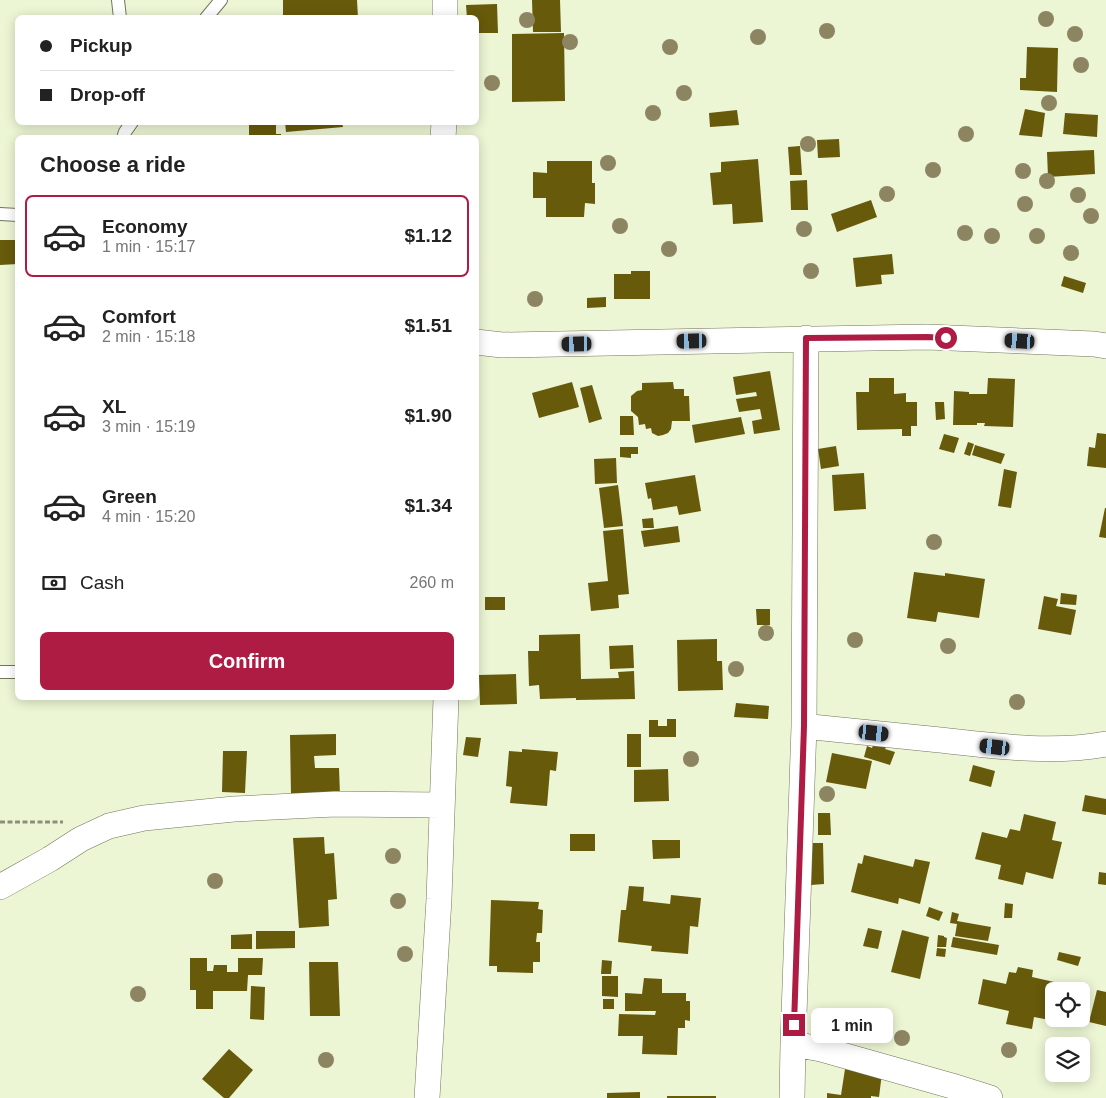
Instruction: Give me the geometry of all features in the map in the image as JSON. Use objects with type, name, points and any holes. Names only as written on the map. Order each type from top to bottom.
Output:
[{"type":"street","points":[[445,0],[445,15]]},
{"type":"street","points":[[479,342],[502,345],[927,337],[1106,346]]},
{"type":"street","points":[[792,1098],[804,726],[806,338]]},
{"type":"street","points":[[479,353],[502,345]]},
{"type":"street","points":[[427,1098],[439,899],[446,700]]},
{"type":"street","points":[[804,726],[995,747],[1032,749],[1084,748],[1106,744]]},
{"type":"street","points":[[0,887],[81,839],[109,826],[144,818],[234,809],[335,804],[442,805]]},
{"type":"street","points":[[793,1044],[822,1049],[990,1098]]},
{"type":"lane","points":[[118,0],[120,15]]},
{"type":"lane","points":[[209,15],[222,0]]},
{"type":"lane","points":[[0,214],[15,215]]},
{"type":"lane","points":[[0,672],[15,672]]},
{"type":"path","points":[[0,822],[64,822]]},
{"type":"building","points":[[283,0],[357,0],[358,15],[283,15]]},
{"type":"building","points":[[532,0],[560,0],[561,32],[533,32]]},
{"type":"building","points":[[497,4],[498,33],[479,33],[479,15],[467,15],[466,5]]},
{"type":"building","points":[[564,33],[565,101],[512,102],[512,34]]},
{"type":"building","points":[[1027,47],[1058,48],[1057,92],[1020,90],[1020,78],[1026,78]]},
{"type":"building","points":[[1025,109],[1045,113],[1042,137],[1019,135]]},
{"type":"building","points":[[737,110],[739,125],[710,127],[709,113]]},
{"type":"building","points":[[1065,113],[1098,115],[1097,137],[1063,134]]},
{"type":"building","points":[[249,125],[276,125],[276,134],[281,134],[281,135],[249,135]]},
{"type":"building","points":[[285,125],[343,125],[343,127],[286,132]]},
{"type":"building","points":[[839,139],[840,157],[818,158],[817,140]]},
{"type":"building","points":[[800,146],[802,175],[790,175],[788,147]]},
{"type":"building","points":[[1094,150],[1095,174],[1048,177],[1047,152]]},
{"type":"building","points":[[758,159],[763,222],[733,224],[732,204],[713,205],[710,173],[721,172],[721,162]]},
{"type":"building","points":[[547,161],[592,161],[592,183],[595,183],[595,204],[585,203],[584,217],[546,217],[546,198],[533,198],[533,172],[547,173]]},
{"type":"building","points":[[807,180],[808,210],[791,210],[790,181]]},
{"type":"building","points":[[871,200],[877,217],[837,232],[831,214]]},
{"type":"building","points":[[0,240],[15,240],[15,264],[0,265]]},
{"type":"building","points":[[892,254],[894,274],[881,275],[882,284],[856,287],[853,258]]},
{"type":"building","points":[[631,271],[650,271],[650,299],[614,299],[614,274],[631,274]]},
{"type":"building","points":[[1064,276],[1086,283],[1083,293],[1061,286]]},
{"type":"building","points":[[606,297],[606,307],[587,308],[587,298]]},
{"type":"building","points":[[770,371],[780,430],[754,434],[752,421],[762,419],[760,409],[739,412],[736,399],[757,396],[756,392],[736,395],[733,377]]},
{"type":"building","points":[[869,378],[894,378],[894,394],[906,393],[906,402],[917,402],[917,426],[911,426],[911,436],[902,436],[902,429],[857,430],[856,392],[869,392]]},
{"type":"building","points":[[988,378],[1015,379],[1013,427],[984,426],[985,423],[953,425],[954,391],[969,392],[969,394],[987,394]]},
{"type":"building","points":[[572,382],[579,407],[539,418],[532,393]]},
{"type":"building","points":[[673,382],[674,389],[684,389],[684,396],[689,396],[690,421],[672,421],[671,429],[668,433],[658,436],[652,433],[651,428],[646,429],[645,424],[639,425],[638,417],[631,411],[631,396],[637,391],[642,390],[642,383]]},
{"type":"building","points":[[592,385],[602,419],[589,423],[580,388]]},
{"type":"building","points":[[935,402],[944,402],[945,419],[936,420]]},
{"type":"building","points":[[620,416],[633,416],[634,435],[620,435]]},
{"type":"building","points":[[741,417],[745,434],[695,443],[692,425]]},
{"type":"building","points":[[1097,433],[1106,434],[1106,468],[1087,466],[1089,447],[1095,448]]},
{"type":"building","points":[[944,434],[959,438],[954,453],[939,449]]},
{"type":"building","points":[[968,442],[974,444],[970,456],[964,454]]},
{"type":"building","points":[[975,445],[1005,454],[1001,464],[972,455]]},
{"type":"building","points":[[836,446],[839,466],[821,469],[818,449]]},
{"type":"building","points":[[620,447],[638,447],[638,454],[631,454],[631,458],[620,457]]},
{"type":"building","points":[[616,458],[617,483],[595,484],[594,459]]},
{"type":"building","points":[[1004,469],[1017,472],[1011,508],[998,506]]},
{"type":"building","points":[[864,473],[866,509],[834,511],[832,475]]},
{"type":"building","points":[[695,475],[701,511],[679,515],[677,506],[653,510],[651,498],[648,499],[645,483]]},
{"type":"building","points":[[618,485],[623,526],[604,528],[599,488]]},
{"type":"building","points":[[1106,508],[1106,538],[1099,537]]},
{"type":"building","points":[[653,518],[654,528],[643,528],[642,519]]},
{"type":"building","points":[[678,526],[680,542],[644,547],[641,531]]},
{"type":"building","points":[[623,529],[629,594],[618,595],[619,608],[591,611],[588,583],[608,581],[603,531]]},
{"type":"building","points":[[914,572],[945,576],[945,573],[985,579],[979,618],[938,612],[936,622],[907,618]]},
{"type":"building","points":[[1061,593],[1077,595],[1076,605],[1060,604]]},
{"type":"building","points":[[1044,596],[1058,599],[1056,606],[1076,610],[1071,635],[1038,629]]},
{"type":"building","points":[[485,597],[505,597],[505,610],[485,610]]},
{"type":"building","points":[[756,609],[770,609],[770,625],[757,625]]},
{"type":"building","points":[[580,634],[581,679],[619,678],[618,672],[634,671],[635,699],[540,699],[539,685],[529,686],[528,651],[539,651],[539,635]]},
{"type":"building","points":[[717,639],[717,661],[722,661],[723,690],[678,691],[677,640]]},
{"type":"building","points":[[633,645],[634,668],[610,669],[609,646]]},
{"type":"building","points":[[516,674],[517,704],[480,705],[479,675]]},
{"type":"building","points":[[736,703],[769,706],[768,719],[734,717]]},
{"type":"building","points":[[667,719],[676,719],[676,737],[649,737],[649,720],[658,720],[658,726],[667,726]]},
{"type":"building","points":[[336,734],[336,755],[314,756],[315,768],[339,768],[340,795],[291,795],[290,735]]},
{"type":"building","points":[[627,734],[641,734],[641,767],[627,767]]},
{"type":"building","points":[[466,737],[481,738],[478,757],[463,755]]},
{"type":"building","points":[[874,743],[895,752],[890,765],[864,757],[867,746],[872,748]]},
{"type":"building","points":[[522,749],[558,752],[556,771],[550,770],[547,806],[510,803],[512,787],[506,786],[509,751],[522,752]]},
{"type":"building","points":[[223,751],[247,751],[245,793],[222,792]]},
{"type":"building","points":[[832,753],[872,761],[866,789],[826,782]]},
{"type":"building","points":[[973,765],[995,771],[991,787],[969,781]]},
{"type":"building","points":[[668,769],[669,801],[634,802],[634,770]]},
{"type":"building","points":[[1085,795],[1106,799],[1106,815],[1082,811]]},
{"type":"building","points":[[818,813],[830,813],[831,835],[818,835]]},
{"type":"building","points":[[1024,814],[1056,822],[1052,840],[1062,842],[1053,879],[1026,872],[1023,885],[998,879],[1001,865],[975,859],[982,832],[1007,838],[1010,829],[1020,831]]},
{"type":"building","points":[[570,834],[595,834],[595,851],[570,851]]},
{"type":"building","points":[[324,837],[325,854],[334,853],[337,899],[328,900],[329,926],[299,928],[293,838]]},
{"type":"building","points":[[652,840],[680,840],[680,858],[653,859]]},
{"type":"building","points":[[810,843],[823,843],[824,884],[811,885]]},
{"type":"building","points":[[864,855],[913,867],[915,859],[930,862],[920,904],[899,898],[898,904],[851,892],[858,863],[862,864]]},
{"type":"building","points":[[1099,872],[1106,873],[1106,885],[1098,884]]},
{"type":"building","points":[[629,886],[644,887],[643,901],[670,904],[671,895],[701,898],[698,927],[690,926],[688,954],[651,951],[652,946],[618,942],[621,910],[626,910]]},
{"type":"building","points":[[491,900],[539,902],[538,909],[543,910],[542,933],[537,933],[536,942],[540,942],[540,962],[533,962],[533,973],[497,972],[497,966],[489,966]]},
{"type":"building","points":[[1005,903],[1013,904],[1012,918],[1004,918]]},
{"type":"building","points":[[929,907],[943,912],[939,921],[926,916]]},
{"type":"building","points":[[952,912],[959,914],[957,921],[991,927],[988,941],[955,936],[957,924],[950,923]]},
{"type":"building","points":[[868,928],[882,931],[878,949],[863,946]]},
{"type":"building","points":[[902,930],[929,937],[920,979],[891,972]]},
{"type":"building","points":[[256,931],[295,931],[295,948],[256,949]]},
{"type":"building","points":[[252,934],[252,949],[231,949],[231,935]]},
{"type":"building","points":[[938,935],[947,938],[946,947],[937,947]]},
{"type":"building","points":[[953,937],[999,945],[997,955],[951,947]]},
{"type":"building","points":[[937,948],[946,949],[945,957],[936,956]]},
{"type":"building","points":[[1059,952],[1081,957],[1078,966],[1057,960]]},
{"type":"building","points":[[190,958],[207,958],[207,971],[213,971],[214,965],[227,965],[227,972],[238,972],[238,958],[263,958],[262,975],[248,975],[247,991],[213,991],[213,1009],[196,1009],[196,990],[190,990]]},
{"type":"building","points":[[602,960],[612,961],[611,974],[601,974]]},
{"type":"building","points":[[309,962],[338,962],[340,1016],[310,1016]]},
{"type":"building","points":[[1018,967],[1033,970],[1032,977],[1054,982],[1045,982],[1045,1019],[1034,1017],[1032,1029],[1006,1024],[1009,1011],[978,1004],[983,979],[1006,984],[1009,972],[1016,973]]},
{"type":"building","points":[[602,976],[618,976],[618,997],[602,996]]},
{"type":"building","points":[[644,978],[662,979],[662,993],[686,993],[686,1001],[690,1001],[690,1021],[685,1020],[685,1028],[678,1028],[677,1055],[642,1054],[643,1036],[618,1036],[619,1014],[655,1015],[656,1011],[625,1011],[625,993],[642,994]]},
{"type":"building","points":[[251,986],[265,987],[264,1020],[250,1019]]},
{"type":"building","points":[[1097,990],[1106,992],[1106,1026],[1090,1022]]},
{"type":"building","points":[[603,999],[614,999],[614,1009],[603,1009]]},
{"type":"building","points":[[229,1049],[253,1070],[229,1098],[224,1098],[202,1079]]},
{"type":"building","points":[[845,1069],[882,1073],[879,1097],[827,1098],[827,1093],[841,1095]]},
{"type":"building","points":[[640,1092],[640,1098],[607,1098],[607,1093]]},
{"type":"building","points":[[667,1096],[716,1096],[716,1098],[667,1098]]},
{"type":"route","points":[[794,1025],[804,726],[806,338],[946,338]]}]
